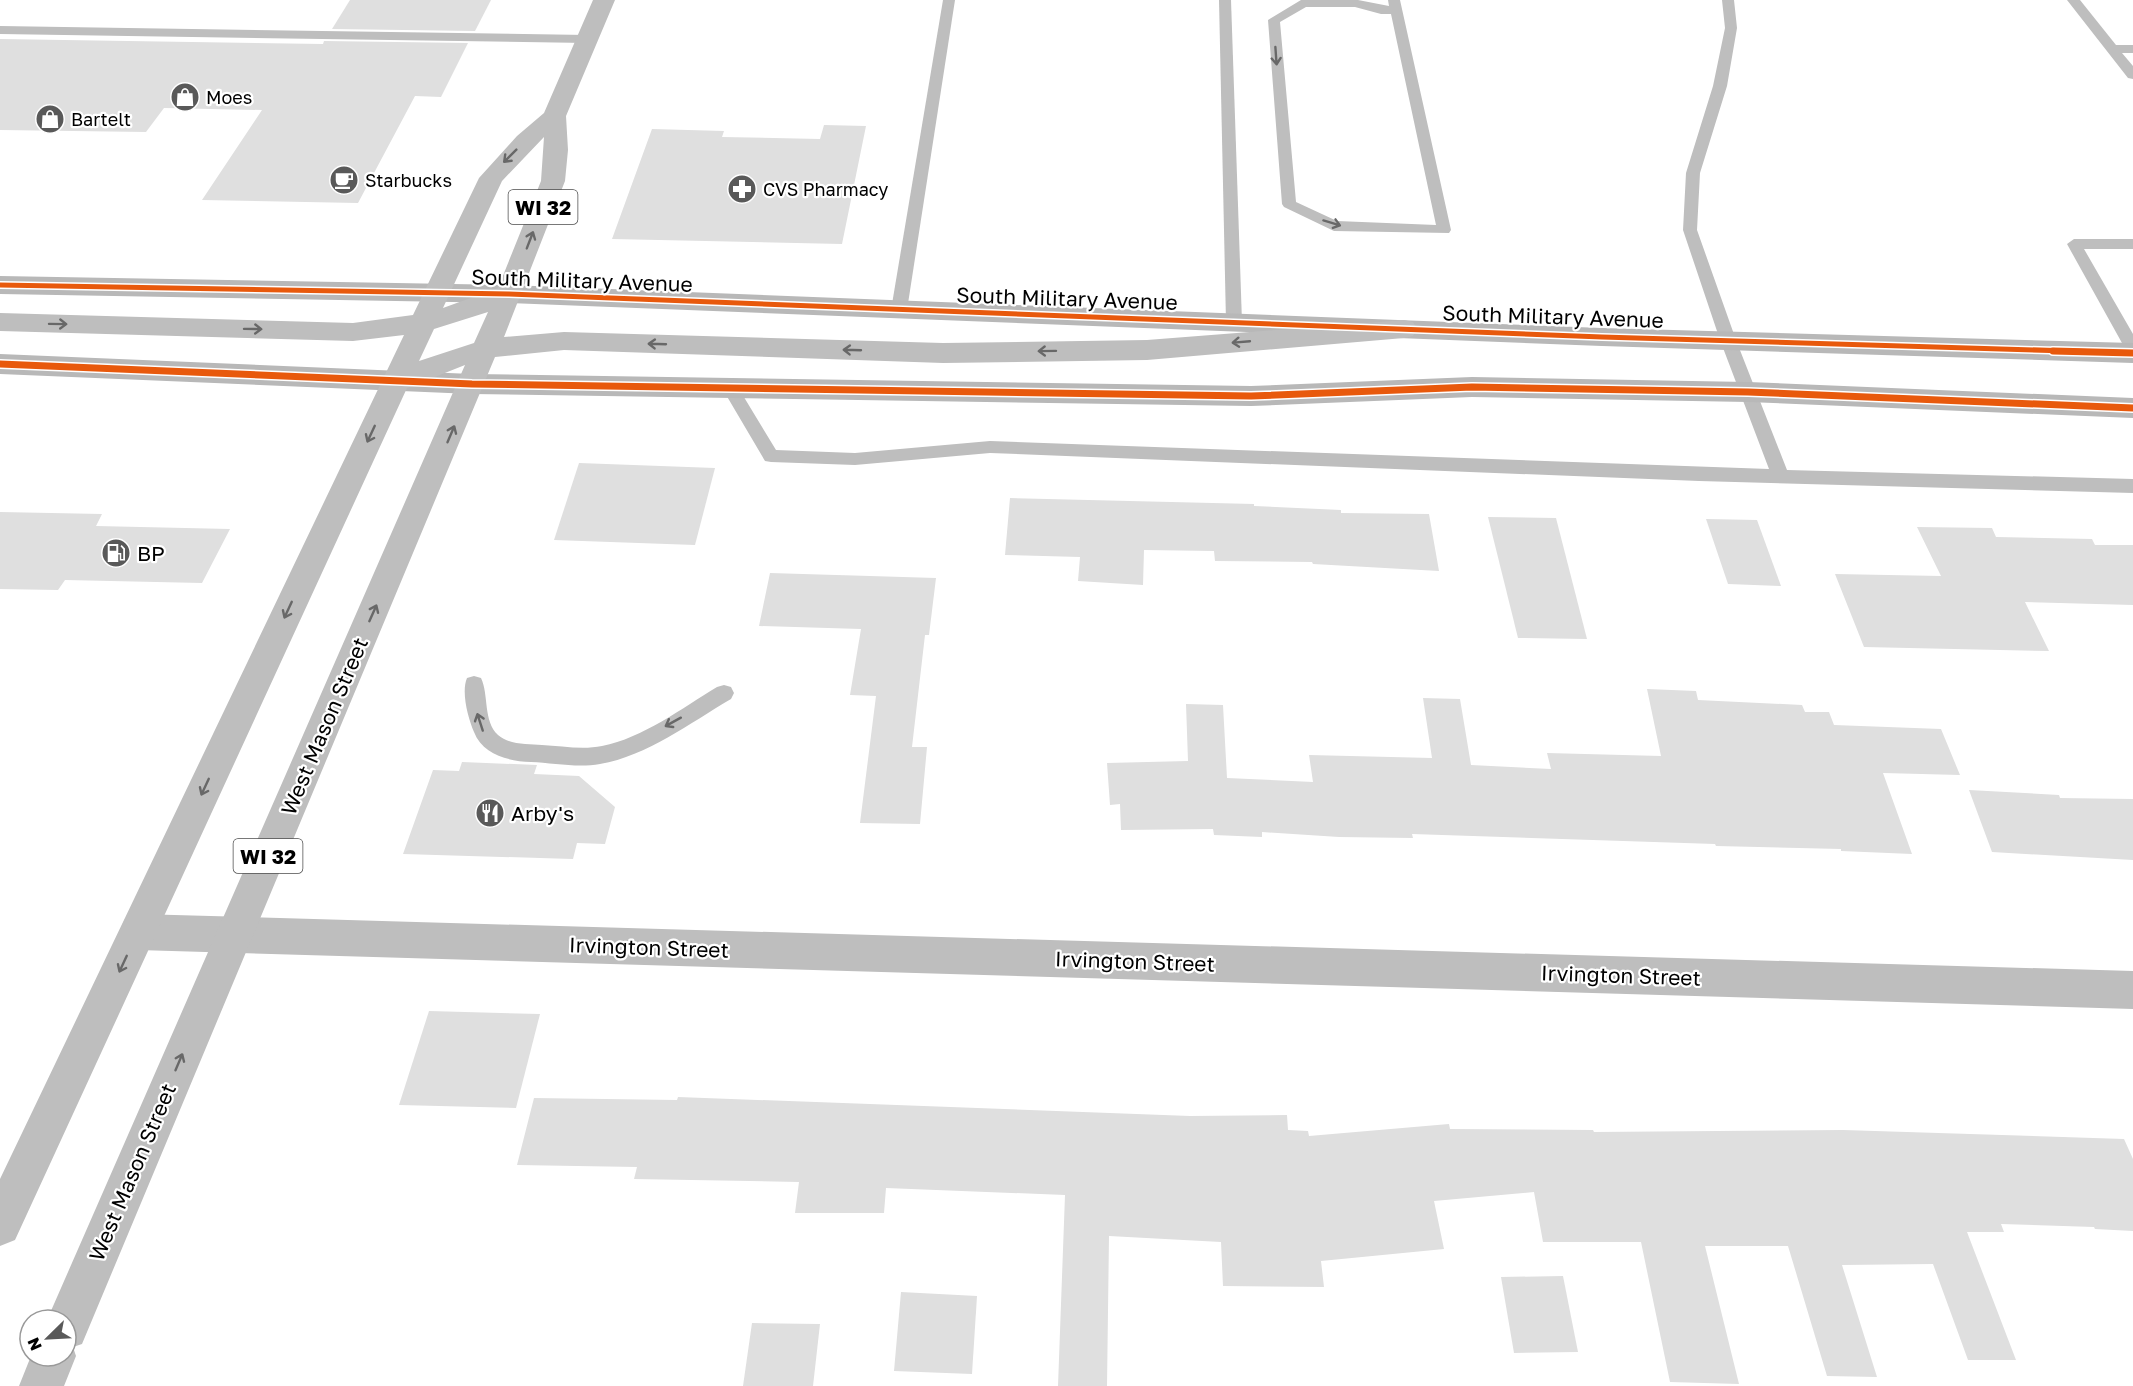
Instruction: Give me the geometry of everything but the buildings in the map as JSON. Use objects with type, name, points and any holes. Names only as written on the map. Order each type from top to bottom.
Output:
[{"type":"main road","name":"West Mason Street","points":[[0,1225],[491,178],[525,141],[554,116],[604,0]]},
{"type":"main road","name":"West Mason Street","points":[[75,1308],[509,294],[553,181],[556,150],[554,116]]},
{"type":"main road","name":"South Military Avenue","points":[[0,285],[509,294],[1404,329],[2133,350]]},
{"type":"main road","points":[[0,322],[353,332],[390,330],[466,312],[509,294]]},
{"type":"main road","points":[[396,381],[440,362],[513,344],[564,341],[943,353],[1148,350],[1404,329]]},
{"type":"main road","points":[[0,364],[472,384],[1251,396],[1472,387],[1748,392],[2133,408]]},
{"type":"main road","name":"Irvington Street","points":[[138,932],[2133,990]]},
{"type":"main road","points":[[41,1386],[49,1368]]},
{"type":"lane","points":[[899,310],[949,0]]},
{"type":"lane","points":[[1225,0],[1234,322]]},
{"type":"lane","points":[[1728,0],[1731,28],[1720,86],[1693,173],[1690,230],[1728,340],[1780,475]]},
{"type":"lane","points":[[2073,0],[2133,75]]},
{"type":"lane","points":[[1395,5],[1444,230],[1334,226],[1289,204],[1274,20],[1293,10],[1307,15],[1357,16],[1395,5]]},
{"type":"lane","points":[[0,30],[587,39]]},
{"type":"lane","points":[[2112,49],[2133,49]]},
{"type":"lane","points":[[2133,244],[2074,244],[2133,350]]},
{"type":"lane","points":[[730,388],[771,456],[855,459],[990,447],[1699,474],[2133,486]]},
{"type":"lane","points":[[474,684],[478,724],[490,743],[513,753],[600,755],[622,750],[724,693]]},
{"type":"cycle path","points":[[0,285],[509,294],[1602,337],[2133,353]]},
{"type":"cycle path","points":[[0,364],[472,384],[1251,396],[1472,387],[1748,392],[2133,408]]},
{"type":"place","name":"Moes","points":[[185,97]]},
{"type":"place","name":"Bartelt","points":[[50,119]]},
{"type":"place","name":"Starbucks","points":[[344,180]]},
{"type":"place","name":"CVS Pharmacy","points":[[742,189]]},
{"type":"place","name":"BP","points":[[116,553]]},
{"type":"place","name":"Arby's","points":[[490,813]]}]
